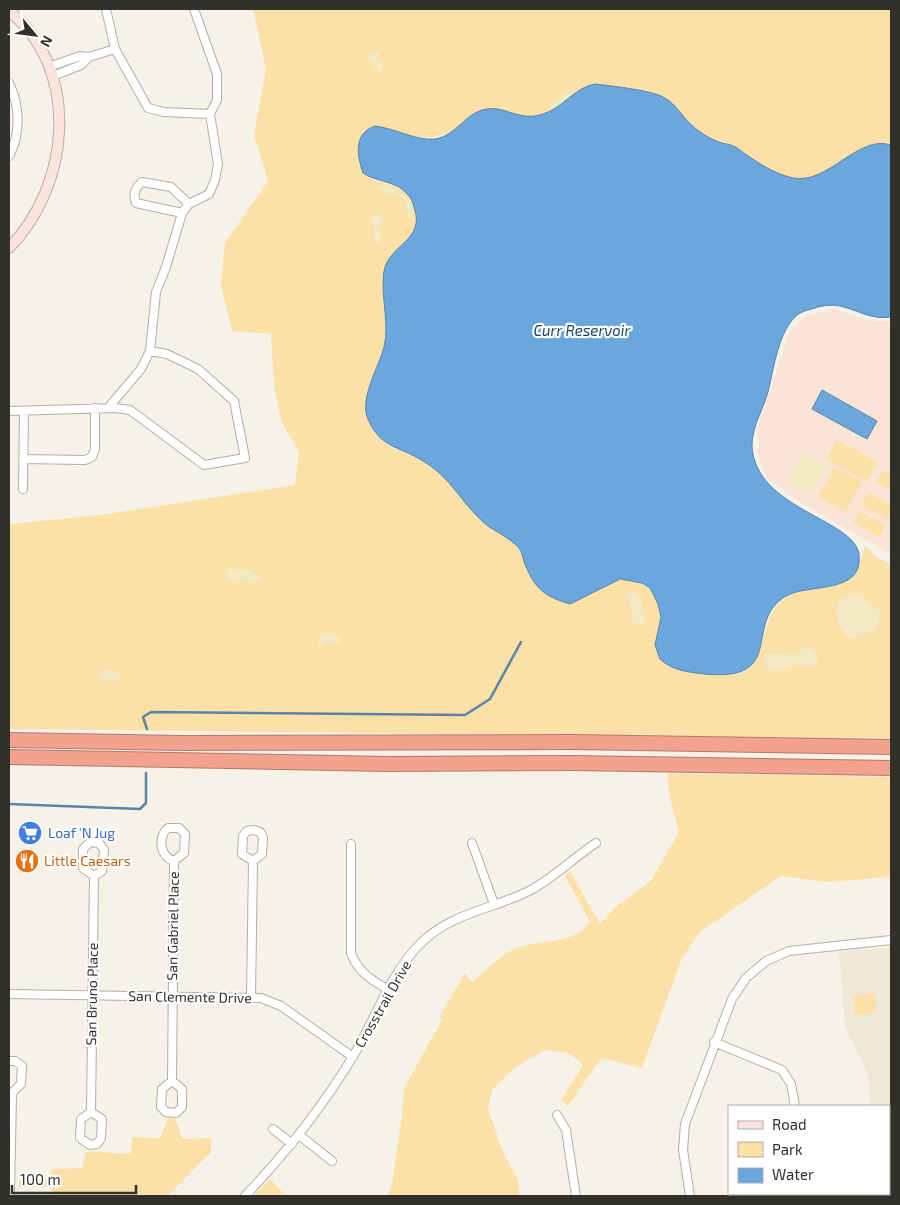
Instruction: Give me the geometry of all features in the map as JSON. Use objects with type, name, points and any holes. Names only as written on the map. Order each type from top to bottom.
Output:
[{"type":"highway","points":[[9,740],[183,743],[572,742],[891,748]]},
{"type":"highway","points":[[9,757],[388,764],[572,763],[891,768]]},
{"type":"street","points":[[106,9],[115,49],[148,108],[164,112],[210,114]]},
{"type":"street","points":[[108,408],[141,368],[150,351],[156,292],[166,267],[182,213],[189,204],[209,194],[215,180],[218,164],[210,114],[217,100],[217,74],[194,9]]},
{"type":"street","points":[[9,11],[31,33],[51,72],[60,118],[57,155],[45,191],[37,208],[9,248]]},
{"type":"street","points":[[51,72],[80,56],[89,57],[115,49]]},
{"type":"street","points":[[9,83],[15,99],[18,124],[16,137],[9,156]]},
{"type":"street","points":[[182,213],[136,203],[134,195],[136,187],[142,182],[171,187],[189,204]]},
{"type":"street","points":[[9,411],[24,412],[95,408],[130,410],[204,465],[245,458],[234,401],[198,369],[167,354],[150,351]]},
{"type":"street","points":[[24,459],[85,460],[92,457],[95,449],[95,408]]},
{"type":"street","points":[[23,489],[24,412]]},
{"type":"street","points":[[472,843],[494,904]]},
{"type":"street","name":"Crosstrail Drive","points":[[245,1196],[292,1144],[322,1105],[353,1057],[389,990],[413,952],[428,936],[452,920],[538,887],[557,875],[578,855],[596,843]]},
{"type":"street","points":[[351,844],[351,953],[360,971],[389,990]]},
{"type":"street","name":"San Gabriel Place","points":[[172,1081],[174,861]]},
{"type":"street","points":[[251,997],[253,861]]},
{"type":"street","name":"San Bruno Place","points":[[91,1112],[94,876]]},
{"type":"street","points":[[690,1196],[683,1136],[714,1042],[738,988],[750,973],[766,961],[789,951],[891,940]]},
{"type":"street","name":"San Clemente Drive","points":[[9,994],[251,997],[281,1006],[353,1057]]},
{"type":"street","points":[[714,1042],[782,1070],[791,1084],[795,1105]]},
{"type":"street","points":[[9,1061],[15,1061],[22,1066],[21,1084],[10,1092],[10,1196]]},
{"type":"street","points":[[557,1115],[566,1130],[576,1196]]},
{"type":"street","points":[[274,1129],[292,1144]]},
{"type":"street","points":[[299,1135],[332,1161]]},
{"type":"shaded area","points":[[834,309],[871,321],[891,321],[891,555],[802,503],[767,479],[758,454],[758,427],[790,331],[805,316]]},
{"type":"shaded area","points":[[891,947],[891,1196],[880,1195],[890,1195],[890,1105],[871,1105],[867,1071],[845,1027],[839,952]]},
{"type":"green space","points":[[253,9],[891,9],[891,145],[881,145],[862,150],[810,178],[801,179],[781,175],[747,157],[736,147],[705,135],[690,124],[662,96],[578,90],[542,114],[521,116],[479,110],[450,132],[434,137],[415,136],[371,179],[397,187],[407,193],[417,214],[416,227],[409,239],[390,257],[384,300],[387,322],[384,345],[367,397],[367,417],[389,446],[425,462],[445,477],[481,520],[516,544],[521,551],[524,562],[590,596],[612,581],[629,579],[643,584],[654,595],[660,610],[661,618],[655,645],[676,665],[696,673],[737,674],[747,670],[759,652],[766,628],[777,605],[794,593],[846,580],[858,568],[865,546],[877,558],[891,564],[891,739],[9,729],[9,524],[101,515],[295,485],[299,452],[281,421],[274,385],[271,334],[232,331],[221,285],[225,243],[268,181],[254,135],[266,69]]},
{"type":"green space","points":[[837,440],[878,462],[867,482],[826,460]]},
{"type":"green space","points":[[834,467],[862,482],[846,512],[818,497]]},
{"type":"green space","points":[[883,470],[891,474],[891,490],[876,482]]},
{"type":"green space","points":[[868,492],[891,505],[891,512],[887,519],[861,505]]},
{"type":"green space","points":[[859,511],[885,525],[879,537],[853,523]]},
{"type":"green space","points":[[668,773],[891,777],[891,877],[827,882],[781,876],[700,932],[682,958],[642,1068],[601,1058],[568,1106],[561,1100],[583,1065],[569,1053],[545,1050],[514,1068],[492,1090],[488,1108],[502,1150],[518,1180],[519,1196],[387,1196],[392,1184],[404,1088],[442,1020],[439,1017],[465,973],[472,982],[499,959],[519,947],[563,939],[573,936],[582,930],[590,922],[565,876],[570,871],[600,924],[619,904],[650,882],[679,832],[670,795]]},
{"type":"green space","points":[[875,993],[877,1012],[855,1015],[853,996]]},
{"type":"green space","points":[[168,1118],[175,1118],[182,1139],[211,1138],[211,1152],[168,1196],[52,1196],[52,1187],[19,1187],[19,1180],[51,1179],[51,1169],[82,1168],[86,1152],[131,1153],[132,1137],[160,1138]]},
{"type":"green space","points":[[270,1179],[286,1196],[254,1196]]},
{"type":"sand","points":[[370,51],[379,53],[377,59],[383,64],[382,70],[376,69],[368,57]]},
{"type":"sand","points":[[567,89],[571,92],[570,99],[553,110],[550,104],[559,99]]},
{"type":"sand","points":[[384,185],[400,193],[409,202],[412,207],[410,218],[407,216],[405,201],[401,197],[377,188]]},
{"type":"sand","points":[[376,213],[385,218],[379,228],[381,241],[377,243],[374,240],[374,227],[370,218]]},
{"type":"sand","points":[[802,451],[828,464],[811,495],[788,481]]},
{"type":"sand","points":[[231,568],[240,571],[249,569],[254,574],[259,574],[260,580],[255,583],[244,579],[238,581],[229,580],[226,572]]},
{"type":"sand","points":[[633,590],[642,606],[644,624],[635,625],[631,617],[632,610],[627,595]]},
{"type":"sand","points":[[858,594],[863,596],[871,607],[882,611],[875,629],[853,639],[844,633],[838,623],[836,612],[841,599]]},
{"type":"sand","points":[[323,632],[339,637],[340,641],[337,644],[329,641],[320,646],[317,643]]},
{"type":"sand","points":[[805,646],[811,648],[817,658],[817,664],[813,668],[804,667],[798,663],[790,669],[769,669],[763,660],[764,654],[791,655],[798,653]]},
{"type":"sand","points":[[109,670],[120,674],[120,681],[112,679],[103,680],[99,677],[102,671]]},
{"type":"water","name":"Curr Reservoir","points":[[595,84],[640,90],[663,97],[691,125],[711,139],[734,146],[770,169],[793,178],[806,178],[818,174],[867,146],[891,145],[891,317],[873,316],[833,305],[818,307],[797,315],[785,331],[781,341],[768,392],[752,439],[757,467],[769,485],[786,499],[841,531],[853,542],[859,554],[858,567],[853,576],[844,582],[833,586],[796,592],[786,596],[773,607],[766,620],[756,660],[746,669],[731,674],[687,672],[670,666],[660,659],[655,645],[661,617],[658,604],[650,588],[642,583],[620,579],[570,604],[547,594],[533,580],[517,546],[481,520],[440,473],[378,436],[368,419],[366,411],[368,392],[382,355],[386,338],[383,290],[384,271],[392,254],[411,235],[415,228],[416,218],[412,200],[403,190],[398,186],[363,173],[358,146],[363,134],[375,126],[420,138],[435,139],[449,133],[473,114],[480,111],[494,109],[527,116],[543,114],[557,107],[581,89]]},
{"type":"water","points":[[822,390],[877,421],[867,439],[812,409]]},
{"type":"waterway","points":[[147,729],[143,717],[151,712],[465,715],[490,699],[521,642]]},
{"type":"waterway","points":[[9,804],[140,809],[146,803],[146,773]]},
{"type":"place","name":"Loaf 'N Jug","points":[[30,833]]},
{"type":"place","name":"Little Caesars","points":[[27,861]]}]
